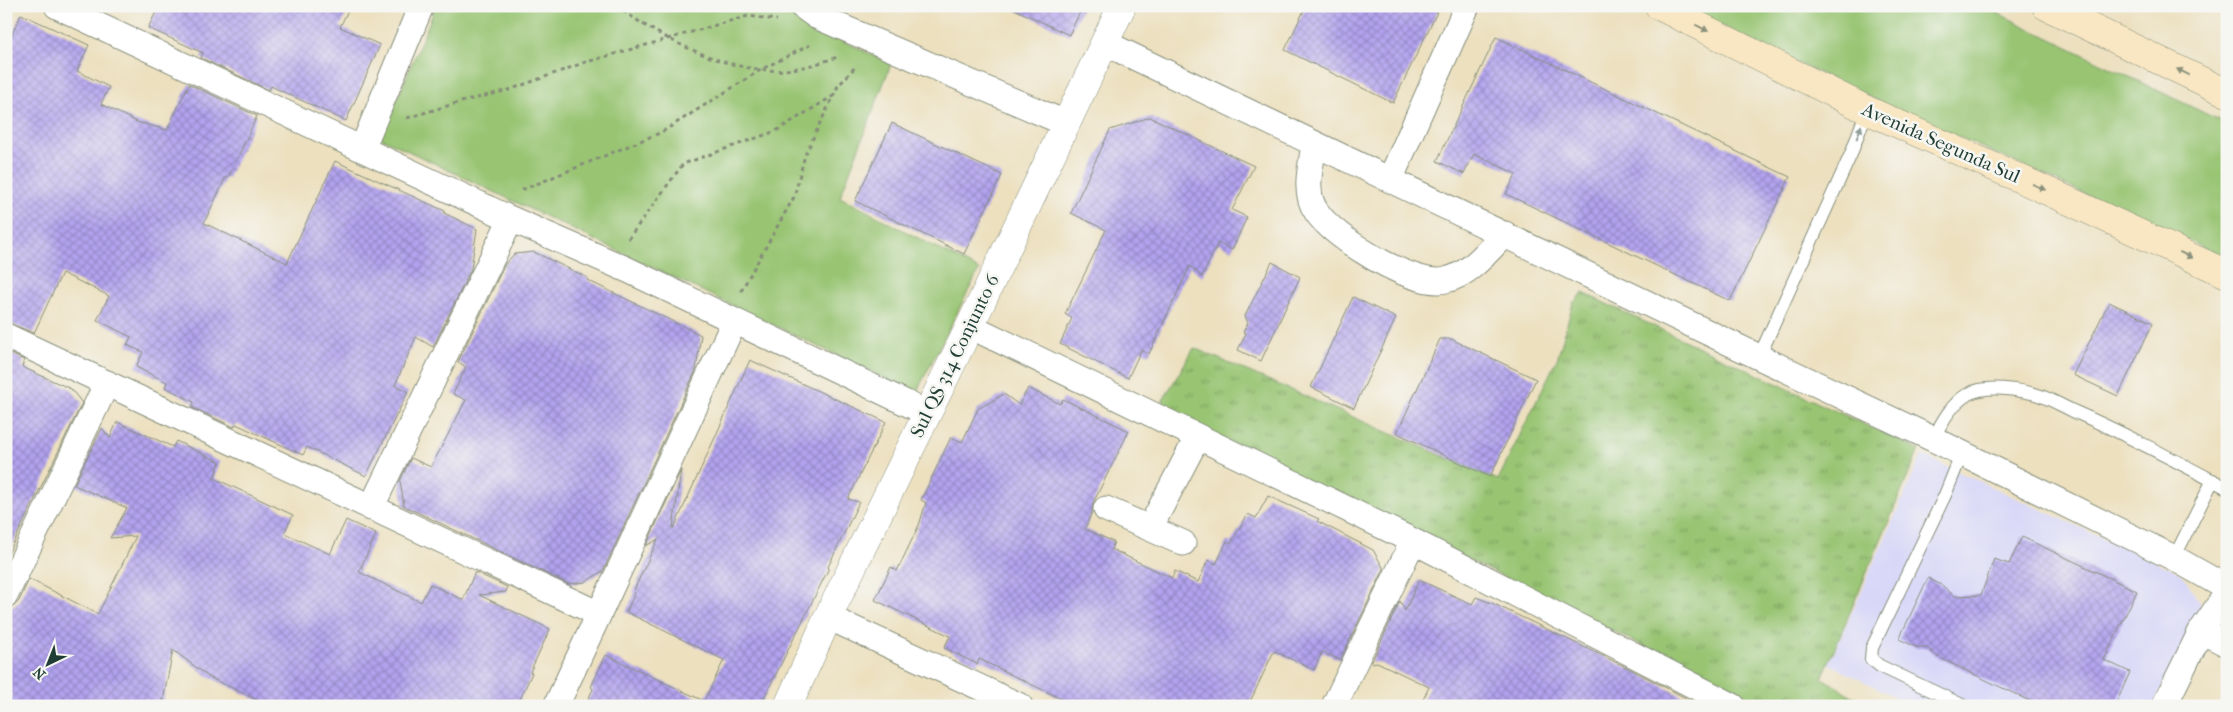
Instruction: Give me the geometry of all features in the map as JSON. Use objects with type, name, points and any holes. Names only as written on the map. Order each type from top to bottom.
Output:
[{"type":"main road","name":"Avenida Segunda Sul","points":[[1659,6],[1867,110],[2227,274]]},
{"type":"main road","points":[[2046,6],[2227,93]]},
{"type":"street","points":[[57,6],[510,219],[628,270],[927,413]]},
{"type":"street","points":[[362,149],[422,6]]},
{"type":"street","name":"Sul QS 314 Conjunto 6","points":[[788,706],[828,617],[970,326],[1122,6]]},
{"type":"street","points":[[1390,180],[1467,6]]},
{"type":"street","points":[[793,14],[816,16],[846,28],[1065,123]]},
{"type":"street","points":[[1105,43],[1314,145],[1933,438],[2174,558],[2227,588]]},
{"type":"street","points":[[1314,145],[1308,188],[1315,211],[1349,244],[1386,264],[1423,278],[1444,281],[1465,274],[1505,234]]},
{"type":"street","points":[[371,508],[510,219]]},
{"type":"street","points":[[556,706],[734,322]]},
{"type":"street","points":[[970,326],[1197,438],[1413,541],[1733,706]]},
{"type":"street","points":[[6,336],[599,614]]},
{"type":"street","points":[[6,594],[107,384]]},
{"type":"street","points":[[1150,528],[1197,438]]},
{"type":"street","points":[[1106,510],[1183,543]]},
{"type":"street","points":[[1334,706],[1413,541]]},
{"type":"street","points":[[2164,706],[2201,630],[2227,593]]},
{"type":"street","points":[[828,617],[1020,706]]},
{"type":"street","points":[[2201,630],[2227,644]]},
{"type":"lane","points":[[1759,357],[1851,154],[1867,110]]},
{"type":"lane","points":[[1933,438],[1948,413],[1968,394],[1981,389],[2032,393],[2096,421],[2227,488]]},
{"type":"lane","points":[[1962,453],[1945,495],[1872,648],[1871,659],[1880,666],[1964,706]]},
{"type":"lane","points":[[2174,558],[2213,480]]},
{"type":"path","points":[[617,6],[668,38],[703,54],[746,68],[784,70],[827,61],[877,42]]},
{"type":"path","points":[[374,117],[400,121],[457,103],[509,90],[583,63],[748,16],[793,14]]},
{"type":"path","points":[[514,194],[662,132],[762,69],[846,28]]},
{"type":"path","points":[[737,297],[794,197],[804,155],[838,86],[877,42]]},
{"type":"path","points":[[624,243],[683,164],[776,131],[833,96]]},
{"type":"shaded area","points":[[1922,455],[2182,574],[2203,608],[2152,706],[1913,706],[1829,664]]},
{"type":"green space","points":[[436,6],[771,6],[891,64],[840,197],[979,270],[916,393],[381,138]]},
{"type":"green space","points":[[1678,6],[1983,6],[2227,124],[2227,258],[1861,93]]},
{"type":"green space","points":[[1583,293],[1919,450],[1822,678],[1864,703],[1863,706],[1765,706],[1159,407],[1194,348],[1498,480],[1558,357],[1573,303]]},
{"type":"building","points":[[159,6],[350,6],[340,27],[380,45],[346,121],[271,86],[269,90],[201,58],[203,53],[148,28]]},
{"type":"building","points":[[1008,6],[1083,6],[1069,35]]},
{"type":"building","points":[[1306,6],[1440,6],[1393,103],[1285,50]]},
{"type":"building","points":[[21,14],[89,45],[77,71],[109,87],[101,104],[137,122],[167,130],[189,84],[257,116],[228,178],[226,177],[204,223],[287,263],[335,161],[445,211],[444,213],[477,229],[471,269],[433,347],[416,337],[395,385],[408,392],[366,476],[307,447],[303,455],[236,424],[234,427],[192,407],[194,402],[165,387],[167,382],[136,367],[143,352],[127,345],[131,337],[97,320],[109,296],[62,273],[34,333],[6,322],[6,48]]},
{"type":"building","points":[[1496,37],[1790,177],[1730,301],[1506,194],[1516,174],[1474,154],[1464,174],[1437,161]]},
{"type":"building","points":[[1150,117],[1254,166],[1232,210],[1247,217],[1232,250],[1218,243],[1202,277],[1190,266],[1149,354],[1141,350],[1128,378],[1060,344],[1072,318],[1065,314],[1106,230],[1071,213],[1110,130]]},
{"type":"building","points":[[892,123],[1002,175],[964,254],[855,201]]},
{"type":"building","points":[[534,252],[701,335],[696,370],[603,571],[585,582],[569,584],[404,506],[400,481],[411,458],[431,467],[466,400],[453,394],[466,367],[458,362],[505,264],[514,254]]},
{"type":"building","points":[[1272,262],[1300,277],[1261,361],[1238,350],[1246,333],[1243,332],[1248,323],[1245,316]]},
{"type":"building","points":[[1353,297],[1396,318],[1354,408],[1311,387]]},
{"type":"building","points":[[2109,302],[2153,323],[2118,396],[2073,375]]},
{"type":"building","points":[[1440,339],[1451,339],[1536,379],[1490,477],[1397,433]]},
{"type":"building","points":[[6,352],[24,360],[22,367],[71,389],[82,403],[6,558]]},
{"type":"building","points":[[750,360],[886,422],[848,499],[859,502],[829,568],[760,706],[585,706],[593,689],[591,687],[606,655],[704,701],[724,660],[626,612],[635,593],[633,592],[658,539],[646,546],[681,470],[673,528]]},
{"type":"building","points":[[1028,388],[1060,404],[1063,399],[1129,431],[1093,503],[1092,512],[1085,529],[1114,542],[1111,549],[1172,578],[1175,571],[1198,582],[1208,560],[1216,564],[1227,541],[1231,543],[1248,514],[1256,518],[1268,496],[1319,519],[1317,521],[1373,550],[1384,569],[1340,660],[1322,652],[1314,670],[1274,651],[1248,706],[1076,706],[979,659],[977,664],[944,648],[950,636],[875,600],[891,567],[897,571],[919,525],[926,503],[921,500],[951,437],[962,442],[978,409],[1004,394],[1019,405]]},
{"type":"building","points":[[117,422],[173,447],[176,441],[220,462],[214,478],[293,515],[284,533],[330,554],[346,520],[376,534],[359,572],[421,602],[430,584],[463,600],[475,572],[507,587],[506,592],[479,595],[550,629],[517,706],[270,706],[209,677],[173,650],[162,706],[6,706],[6,608],[14,606],[19,601],[29,579],[98,614],[136,536],[110,538],[127,508],[74,485],[102,428],[110,438]]},
{"type":"building","points":[[2022,537],[2137,591],[2104,660],[2130,672],[2115,706],[2040,706],[1938,657],[1926,647],[1916,647],[1899,639],[1928,578],[1943,586],[1954,596],[1981,595],[1994,559],[2009,564]]},
{"type":"building","points":[[1419,580],[1472,604],[1476,597],[1494,604],[1628,668],[1701,706],[1420,706],[1429,687],[1377,662],[1371,663],[1400,601],[1405,611]]}]
